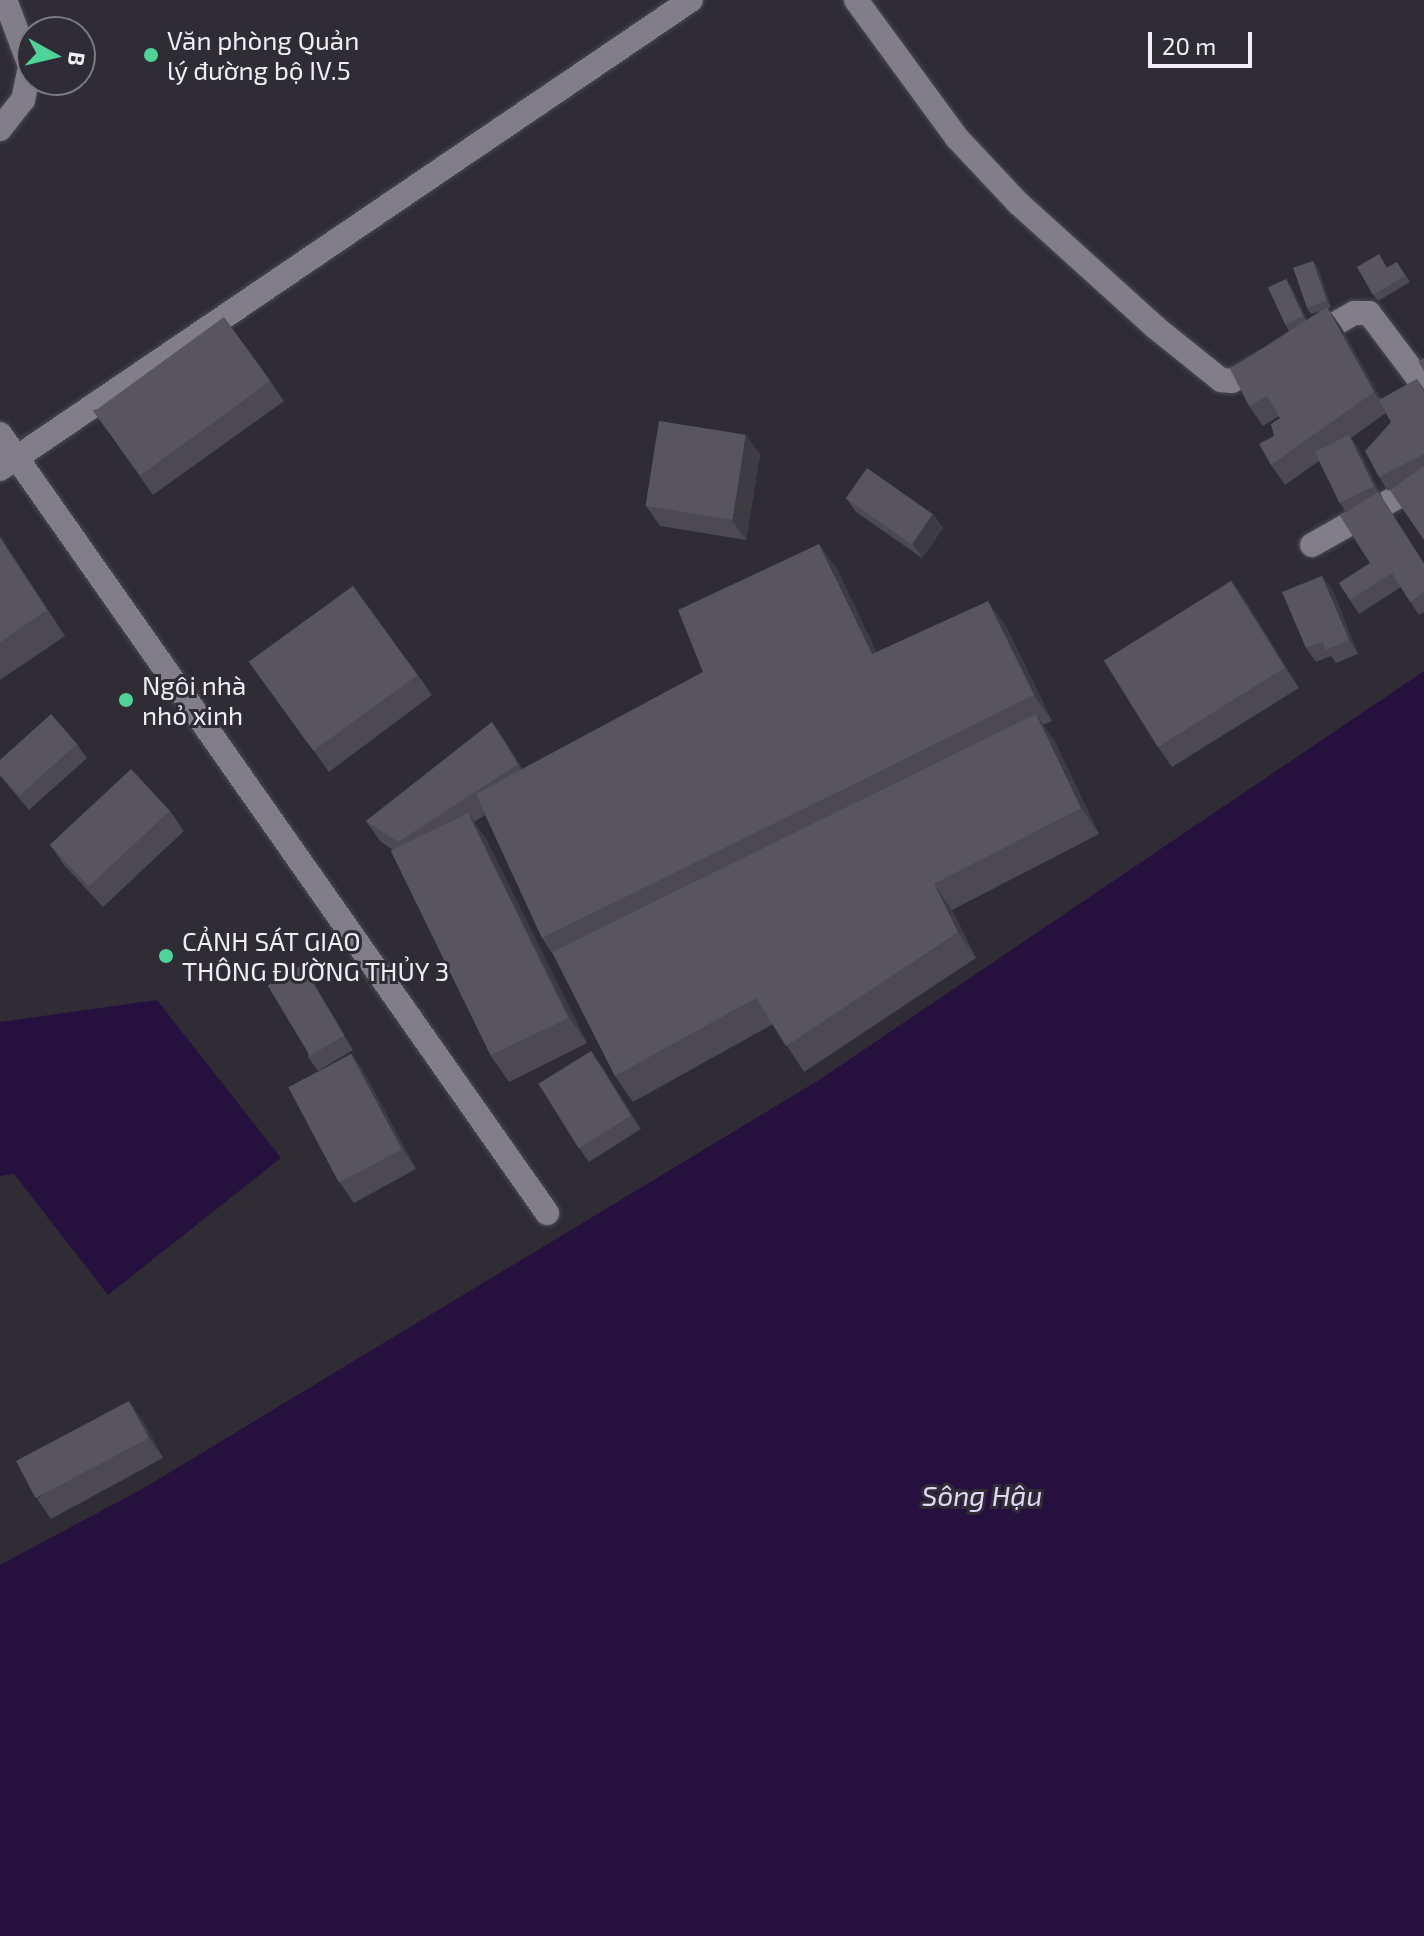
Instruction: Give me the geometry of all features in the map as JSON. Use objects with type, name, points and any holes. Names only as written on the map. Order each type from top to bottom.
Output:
[{"type":"street","points":[[0,129],[23,100],[30,66],[5,0]]},
{"type":"street","points":[[8,464],[691,0]]},
{"type":"street","points":[[856,0],[957,138],[998,182],[1207,373],[1232,381],[1366,312],[1380,323],[1424,386]]},
{"type":"street","points":[[0,434],[8,464],[547,1213]]},
{"type":"street","points":[[1312,545],[1424,482]]},
{"type":"water","name":"Sông Hậu","points":[[1424,671],[1424,1936],[0,1936],[0,1565],[142,1489],[819,1080]]},
{"type":"water","points":[[157,1000],[281,1158],[108,1295],[14,1174],[0,1176],[0,1022]]},
{"type":"building","points":[[1379,254],[1387,268],[1397,262],[1405,276],[1373,295],[1357,267]]},
{"type":"building","points":[[1313,261],[1327,301],[1307,308],[1293,268]]},
{"type":"building","points":[[1286,279],[1303,316],[1285,325],[1268,287]]},
{"type":"building","points":[[1327,307],[1374,392],[1271,465],[1259,444],[1274,436],[1271,424],[1280,418],[1267,396],[1249,406],[1230,369]]},
{"type":"building","points":[[224,317],[270,381],[140,476],[94,412]]},
{"type":"building","points":[[1417,379],[1424,392],[1424,454],[1379,477],[1365,451],[1391,422],[1379,400]]},
{"type":"building","points":[[659,421],[746,435],[732,520],[646,506]]},
{"type":"building","points":[[1349,435],[1374,486],[1340,503],[1315,452]]},
{"type":"building","points":[[1424,466],[1424,540],[1390,490]]},
{"type":"building","points":[[867,468],[933,514],[911,544],[846,498]]},
{"type":"building","points":[[1378,492],[1424,564],[1424,592],[1410,602],[1392,573],[1350,600],[1339,583],[1370,563],[1340,516]]},
{"type":"building","points":[[0,538],[47,610],[0,642]]},
{"type":"building","points":[[819,544],[872,654],[988,601],[1034,695],[542,938],[476,794],[703,672],[678,610]]},
{"type":"building","points":[[1322,576],[1349,640],[1326,650],[1323,642],[1306,648],[1282,592]]},
{"type":"building","points":[[1231,581],[1285,668],[1158,747],[1104,660]]},
{"type":"building","points":[[353,586],[418,675],[313,751],[249,662]]},
{"type":"building","points":[[51,714],[77,744],[19,796],[0,774],[0,760]]},
{"type":"building","points":[[1036,714],[1081,808],[934,884],[958,932],[786,1046],[756,998],[615,1076],[552,952]]},
{"type":"building","points":[[492,722],[518,764],[398,842],[366,821]]},
{"type":"building","points":[[131,769],[170,811],[89,886],[50,845]]},
{"type":"building","points":[[468,813],[568,1018],[491,1056],[391,851]]},
{"type":"building","points":[[302,965],[344,1035],[310,1056],[268,986]]},
{"type":"building","points":[[591,1051],[631,1115],[579,1148],[538,1084]]},
{"type":"building","points":[[351,1054],[402,1149],[339,1183],[288,1087]]},
{"type":"building","points":[[129,1401],[149,1438],[36,1498],[16,1461]]},
{"type":"place","name":"Văn phòng Quản lý đường bộ IV.5","points":[[151,55]]},
{"type":"place","name":"Ngôi nhà nhỏ xinh","points":[[126,700]]},
{"type":"place","name":"CẢNH SÁT GIAO THÔNG ĐƯỜNG THỦY 3","points":[[166,956]]}]
